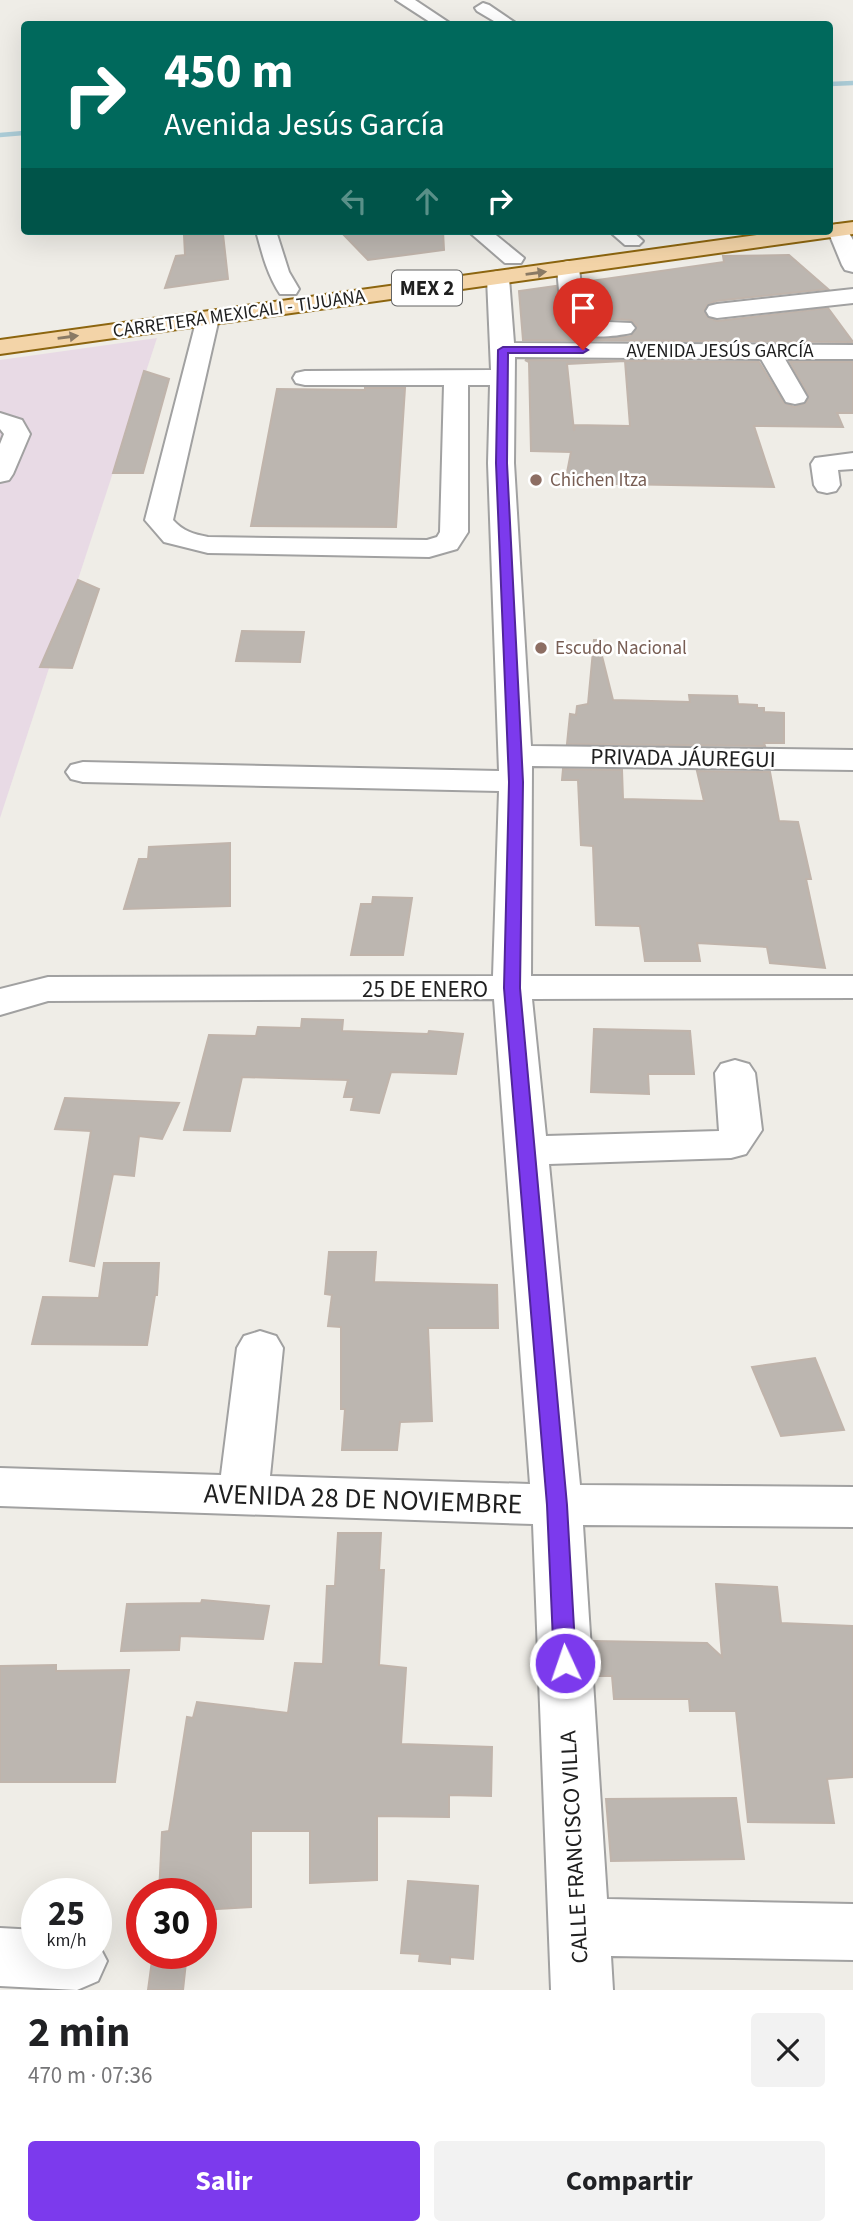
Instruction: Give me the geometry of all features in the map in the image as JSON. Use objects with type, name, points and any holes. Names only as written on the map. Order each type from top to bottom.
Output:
[{"type":"main road","name":"CARRETERA MEXICALI - TIJUANA","points":[[840,224],[853,211]]},
{"type":"main road","name":"CARRETERA MEXICALI - TIJUANA","points":[[0,328],[288,289],[505,268],[568,268],[772,235]]},
{"type":"main road","name":"CARRETERA MEXICALI - TIJUANA","points":[[0,346],[208,318],[505,268],[626,236]]},
{"type":"street","points":[[409,1],[439,21]]},
{"type":"street","points":[[483,8],[504,21]]},
{"type":"street","points":[[840,224],[853,265]]},
{"type":"street","points":[[267,235],[278,272],[288,289]]},
{"type":"street","points":[[481,235],[505,268]]},
{"type":"street","name":"CALLE FRANCISCO VILLA","points":[[505,268],[502,463],[515,769],[512,988],[557,1505],[582,1990]]},
{"type":"street","points":[[568,268],[574,324],[580,328],[643,328]]},
{"type":"street","points":[[717,311],[853,296]]},
{"type":"street","points":[[208,318],[159,520],[166,533],[184,541],[208,545],[429,549],[447,542],[454,532],[456,377]]},
{"type":"street","points":[[769,351],[795,397]]},
{"type":"street","name":"AVENIDA JESÚS GARCÍA","points":[[305,378],[456,377],[503,364],[769,351],[853,352]]},
{"type":"street","points":[[0,421],[13,425],[17,434],[0,474]]},
{"type":"street","points":[[827,485],[824,464],[853,461]]},
{"type":"street","name":"PRIVADA JÁUREGUI","points":[[83,772],[515,769],[853,760]]},
{"type":"street","name":"25 DE ENERO","points":[[0,1003],[19,995],[48,989],[853,987]]},
{"type":"street","points":[[526,1152],[731,1144],[741,1130],[735,1073]]},
{"type":"street","points":[[243,1495],[260,1348]]},
{"type":"street","name":"AVENIDA 28 DE NOVIEMBRE","points":[[0,1487],[557,1505],[853,1507]]},
{"type":"street","points":[[578,1927],[853,1932]]},
{"type":"street","points":[[0,1957],[21,1958]]},
{"type":"shaded area","points":[[157,338],[0,818],[0,360]]},
{"type":"building","points":[[184,235],[223,235],[228,279],[165,288],[176,256],[185,255]]},
{"type":"building","points":[[344,235],[443,235],[444,250],[368,260]]},
{"type":"building","points":[[789,255],[828,289],[716,301],[707,305],[704,310],[707,317],[717,321],[828,308],[853,342],[523,340],[519,291],[556,286],[559,324],[566,331],[584,338],[631,336],[637,326],[631,320],[587,318],[583,282],[724,262],[723,256]]},
{"type":"building","points":[[525,360],[759,362],[784,403],[794,407],[806,403],[809,396],[790,362],[853,362],[853,413],[837,413],[843,427],[754,426],[774,487],[565,483],[571,452],[531,451],[529,362]],"holes":[[[625,361],[630,426],[575,425],[574,431],[567,364]]]},
{"type":"building","points":[[144,371],[169,379],[143,473],[113,473]]},
{"type":"building","points":[[405,388],[396,527],[251,526],[277,389]]},
{"type":"building","points":[[78,580],[99,589],[72,668],[40,667]]},
{"type":"building","points":[[242,631],[304,632],[300,662],[236,661]]},
{"type":"building","points":[[594,640],[598,640],[613,700],[690,702],[689,695],[737,696],[738,704],[757,705],[757,708],[764,708],[764,712],[784,713],[784,743],[764,743],[765,746],[567,744],[570,714],[576,715],[577,706],[588,704]]},
{"type":"building","points":[[563,769],[622,770],[623,799],[704,801],[697,771],[770,772],[779,821],[798,822],[811,879],[806,879],[825,968],[770,963],[767,947],[697,943],[700,961],[645,961],[640,926],[596,925],[593,846],[581,845],[578,780],[562,780]]},
{"type":"building","points":[[230,843],[230,906],[124,909],[139,859],[148,859],[149,847]]},
{"type":"building","points":[[373,897],[412,898],[403,955],[351,955],[361,904],[372,904]]},
{"type":"building","points":[[302,1019],[343,1020],[342,1031],[428,1034],[429,1031],[463,1034],[456,1074],[391,1072],[379,1113],[351,1110],[354,1097],[344,1097],[348,1080],[242,1077],[230,1131],[184,1130],[209,1035],[256,1036],[258,1027],[301,1028]]},
{"type":"building","points":[[594,1029],[690,1031],[694,1074],[648,1074],[649,1094],[591,1092]]},
{"type":"building","points":[[65,1098],[179,1103],[162,1139],[139,1136],[134,1176],[113,1174],[94,1266],[70,1261],[91,1131],[55,1129]]},
{"type":"building","points":[[329,1252],[376,1252],[374,1282],[497,1285],[498,1328],[428,1328],[432,1421],[400,1422],[397,1450],[342,1450],[345,1409],[341,1409],[341,1327],[328,1326],[332,1295],[325,1294]]},
{"type":"building","points":[[104,1263],[159,1263],[157,1295],[147,1345],[32,1344],[43,1297],[99,1298]]},
{"type":"building","points":[[815,1358],[844,1430],[781,1436],[752,1367]]},
{"type":"building","points":[[338,1533],[381,1533],[379,1570],[384,1570],[379,1665],[406,1668],[401,1744],[492,1747],[491,1796],[449,1795],[449,1817],[377,1816],[377,1880],[310,1883],[310,1831],[251,1831],[251,1907],[217,1909],[217,1878],[160,1878],[162,1832],[169,1831],[187,1717],[193,1718],[197,1702],[288,1713],[295,1663],[323,1664],[327,1586],[335,1586]]},
{"type":"building","points":[[716,1584],[777,1587],[781,1623],[853,1626],[853,1777],[827,1779],[834,1823],[748,1822],[736,1711],[690,1711],[689,1699],[614,1699],[612,1676],[597,1676],[594,1641],[707,1643],[722,1657]]},
{"type":"building","points":[[202,1600],[269,1606],[263,1639],[180,1636],[179,1650],[121,1651],[127,1604],[201,1603]]},
{"type":"building","points":[[56,1665],[56,1671],[129,1670],[115,1782],[0,1782],[0,1666]]},
{"type":"building","points":[[736,1798],[744,1859],[611,1861],[606,1799]]},
{"type":"building","points":[[408,1881],[478,1886],[473,1959],[450,1957],[450,1964],[419,1961],[420,1954],[401,1953]]},
{"type":"building","points":[[151,1969],[185,1969],[183,1990],[148,1990]]},
{"type":"waterway","points":[[833,84],[853,83]]},
{"type":"waterway","points":[[0,135],[21,133]]},
{"type":"place","name":"Chichen Itza","points":[[536,480]]},
{"type":"place","name":"Escudo Nacional","points":[[541,648]]},
{"type":"route","points":[[565,1663],[557,1505],[512,988],[516,782],[502,463],[502,399],[503,350],[583,350]]}]
